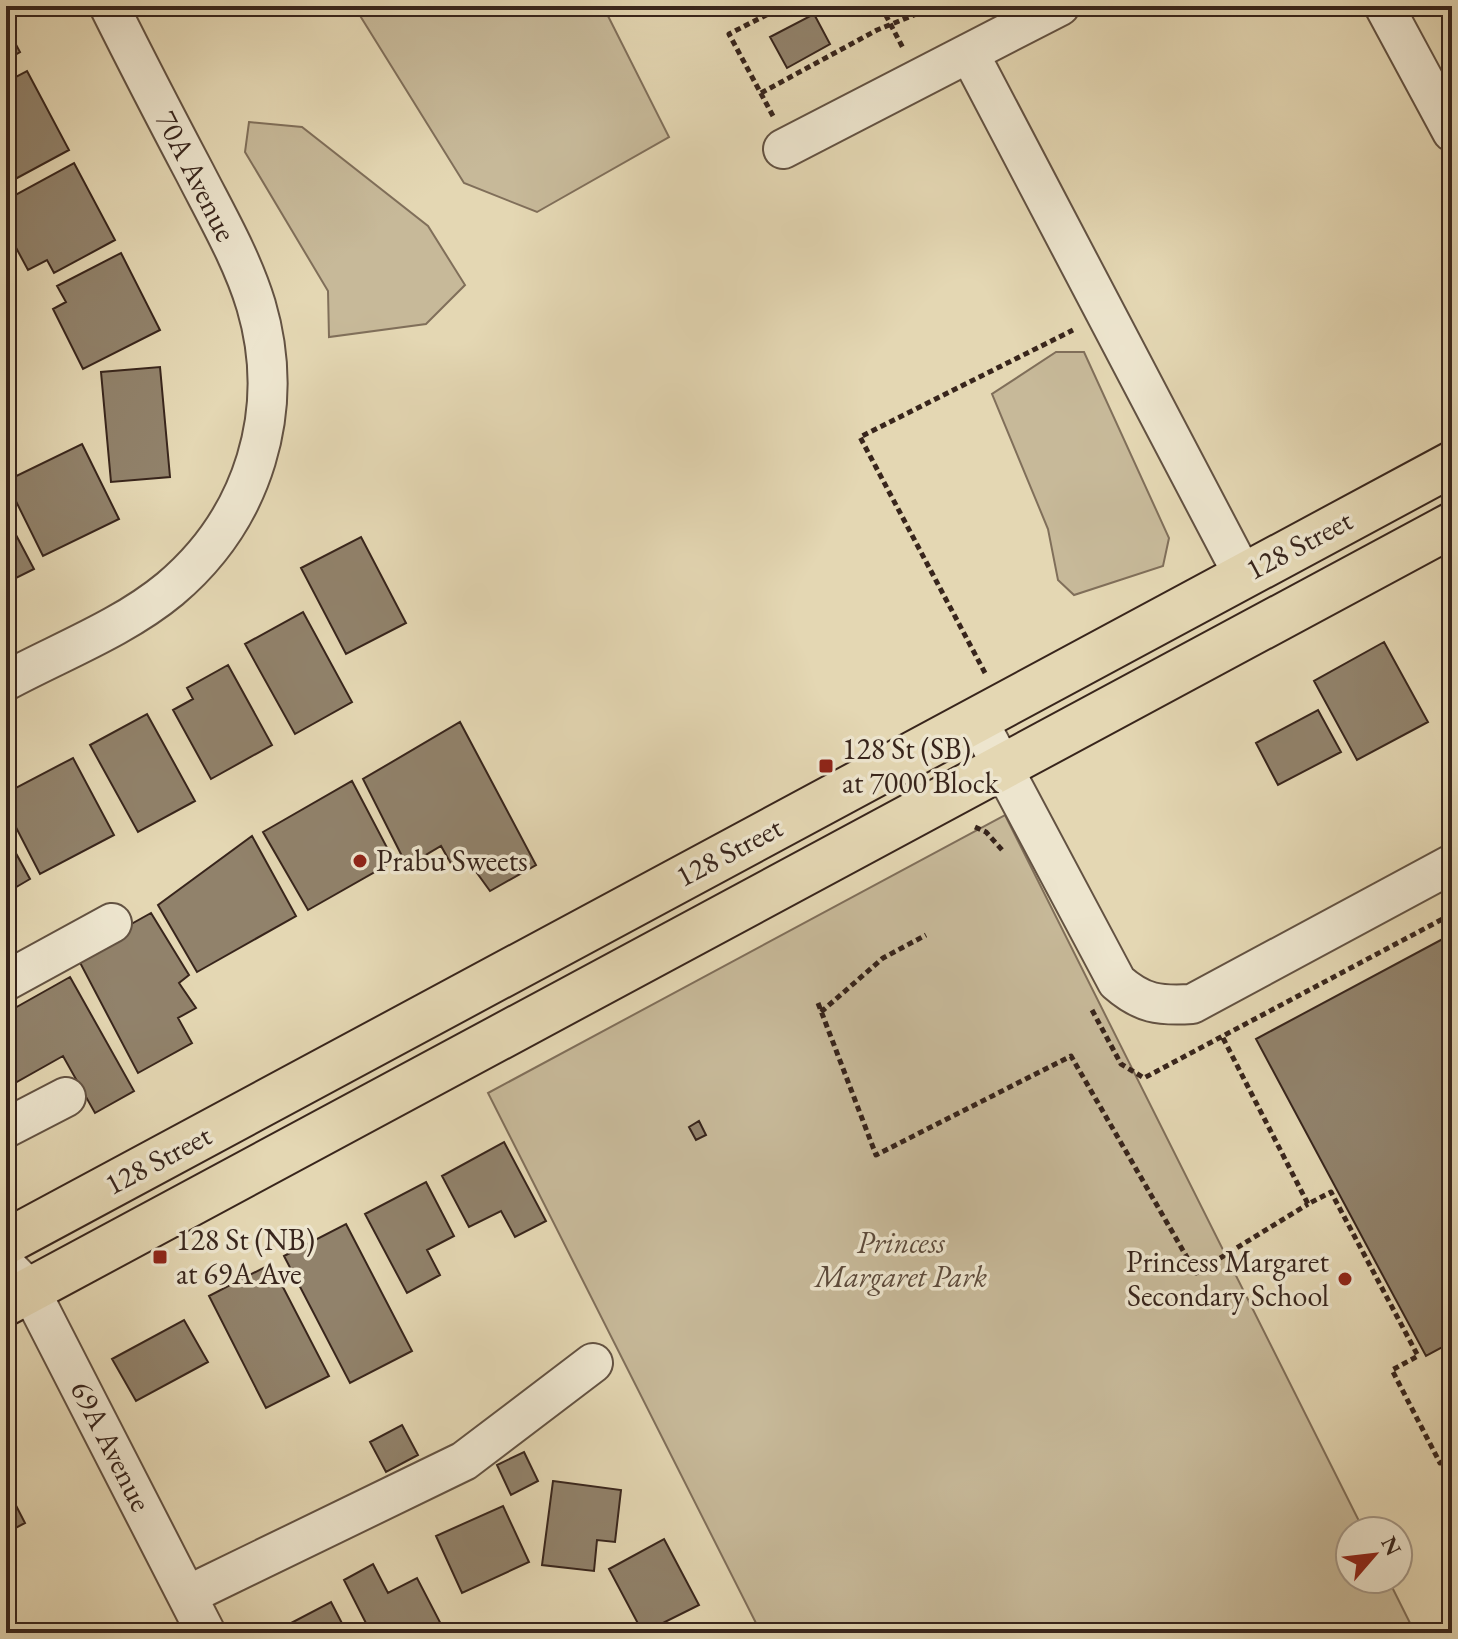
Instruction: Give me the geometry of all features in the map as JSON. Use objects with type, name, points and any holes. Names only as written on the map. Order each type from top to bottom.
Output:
[{"type":"main road","name":"128 Street","points":[[6,1242],[385,1037],[982,699],[1243,575],[1452,464]]},
{"type":"main road","name":"128 Street","points":[[14,1287],[227,1183],[1452,525]]},
{"type":"main road","points":[[227,1183],[276,1130],[382,1069],[387,1060],[385,1037]]},
{"type":"street","name":"70A Avenue","points":[[6,681],[130,615],[168,590],[200,560],[226,527],[246,490],[264,440],[269,397],[268,352],[256,304],[238,259],[109,6]]},
{"type":"street","points":[[786,147],[1060,6]]},
{"type":"street","points":[[1384,6],[1452,132]]},
{"type":"street","points":[[969,53],[1243,575]]},
{"type":"street","points":[[982,699],[1003,767],[1117,982],[1136,999],[1155,1006],[1192,1004],[1452,864]]},
{"type":"street","points":[[6,981],[112,923]]},
{"type":"street","points":[[6,1128],[66,1097]]},
{"type":"street","name":"69A Avenue","points":[[14,1287],[188,1595],[206,1633]]},
{"type":"street","points":[[188,1595],[464,1461],[593,1363]]},
{"type":"path","points":[[784,6],[729,34],[786,147]]},
{"type":"path","points":[[881,6],[919,79]]},
{"type":"path","points":[[761,93],[891,25],[936,6]]},
{"type":"path","points":[[982,699],[860,437],[1078,328]]},
{"type":"path","points":[[821,1012],[883,958],[926,935]]},
{"type":"path","points":[[818,1003],[876,1155],[1071,1056],[1196,1273],[1331,1192],[1418,1356],[1392,1370],[1440,1463],[1452,1456]]},
{"type":"path","points":[[1223,1038],[1308,1204]]},
{"type":"green space","points":[[354,6],[603,6],[669,137],[537,212],[464,183]]},
{"type":"green space","points":[[249,122],[302,127],[428,226],[465,285],[426,324],[329,337],[328,291],[245,152]]},
{"type":"green space","points":[[1056,352],[1084,352],[1169,538],[1163,566],[1074,595],[1058,580],[1048,529],[992,394]]},
{"type":"green space","name":"Princess Margaret Park","points":[[1005,815],[1356,1515],[1334,1515],[1334,1595],[1396,1595],[1415,1633],[761,1633],[488,1093]]},
{"type":"building","points":[[814,14],[830,44],[787,68],[770,37]]},
{"type":"building","points":[[6,26],[20,52],[6,60]]},
{"type":"building","points":[[27,71],[69,150],[6,184],[6,82]]},
{"type":"building","points":[[74,163],[115,240],[54,273],[47,260],[28,270],[6,229],[6,200]]},
{"type":"building","points":[[121,253],[160,330],[83,369],[53,309],[66,302],[57,286]]},
{"type":"building","points":[[160,367],[170,477],[111,482],[101,372]]},
{"type":"building","points":[[82,444],[119,519],[43,556],[6,481]]},
{"type":"building","points":[[6,516],[34,569],[6,583]]},
{"type":"building","points":[[361,537],[406,623],[346,654],[301,568]]},
{"type":"building","points":[[303,612],[352,702],[295,734],[245,644]]},
{"type":"building","points":[[1384,642],[1428,722],[1357,760],[1314,681]]},
{"type":"building","points":[[228,665],[272,745],[211,779],[173,710],[193,699],[187,688]]},
{"type":"building","points":[[1318,710],[1341,752],[1278,785],[1256,743]]},
{"type":"building","points":[[147,714],[195,801],[138,832],[90,745]]},
{"type":"building","points":[[460,722],[536,865],[490,891],[469,862],[454,869],[441,846],[407,866],[363,779]]},
{"type":"building","points":[[73,758],[114,835],[40,874],[6,808],[6,793]]},
{"type":"building","points":[[352,781],[394,861],[308,910],[263,832]]},
{"type":"building","points":[[6,835],[30,879],[6,893]]},
{"type":"building","points":[[252,836],[296,916],[197,972],[158,905]]},
{"type":"building","points":[[151,913],[189,975],[179,983],[196,1008],[178,1018],[192,1043],[138,1073],[76,955]]},
{"type":"building","points":[[1452,934],[1452,1342],[1426,1356],[1256,1039]]},
{"type":"building","points":[[70,977],[134,1091],[95,1113],[63,1056],[6,1088],[6,1013]]},
{"type":"building","points":[[699,1121],[706,1135],[696,1140],[689,1127]]},
{"type":"building","points":[[504,1142],[546,1221],[515,1237],[501,1211],[469,1227],[442,1176]]},
{"type":"building","points":[[426,1182],[454,1236],[427,1250],[440,1275],[407,1293],[365,1214]]},
{"type":"building","points":[[346,1224],[412,1351],[350,1383],[284,1256]]},
{"type":"building","points":[[271,1264],[329,1376],[266,1408],[209,1296]]},
{"type":"building","points":[[184,1320],[208,1362],[136,1401],[112,1359]]},
{"type":"building","points":[[402,1425],[418,1455],[386,1472],[370,1442]]},
{"type":"building","points":[[524,1452],[538,1481],[511,1495],[497,1465]]},
{"type":"building","points":[[553,1481],[621,1490],[615,1542],[597,1540],[594,1571],[542,1565]]},
{"type":"building","points":[[6,1486],[25,1523],[6,1533]]},
{"type":"building","points":[[503,1506],[529,1562],[462,1593],[436,1536]]},
{"type":"building","points":[[664,1539],[699,1605],[643,1633],[609,1569]]},
{"type":"building","points":[[373,1564],[388,1593],[417,1578],[444,1630],[371,1633],[344,1580]]},
{"type":"building","points":[[331,1602],[347,1633],[272,1633]]},
{"type":"place","name":"128 St (SB) at 7000 Block","points":[[826,766]]},
{"type":"place","name":"Prabu Sweets","points":[[360,861]]},
{"type":"place","name":"128 St (NB) at 69A Ave","points":[[160,1257]]},
{"type":"place","name":"Princess Margaret Secondary School","points":[[1345,1279]]}]
